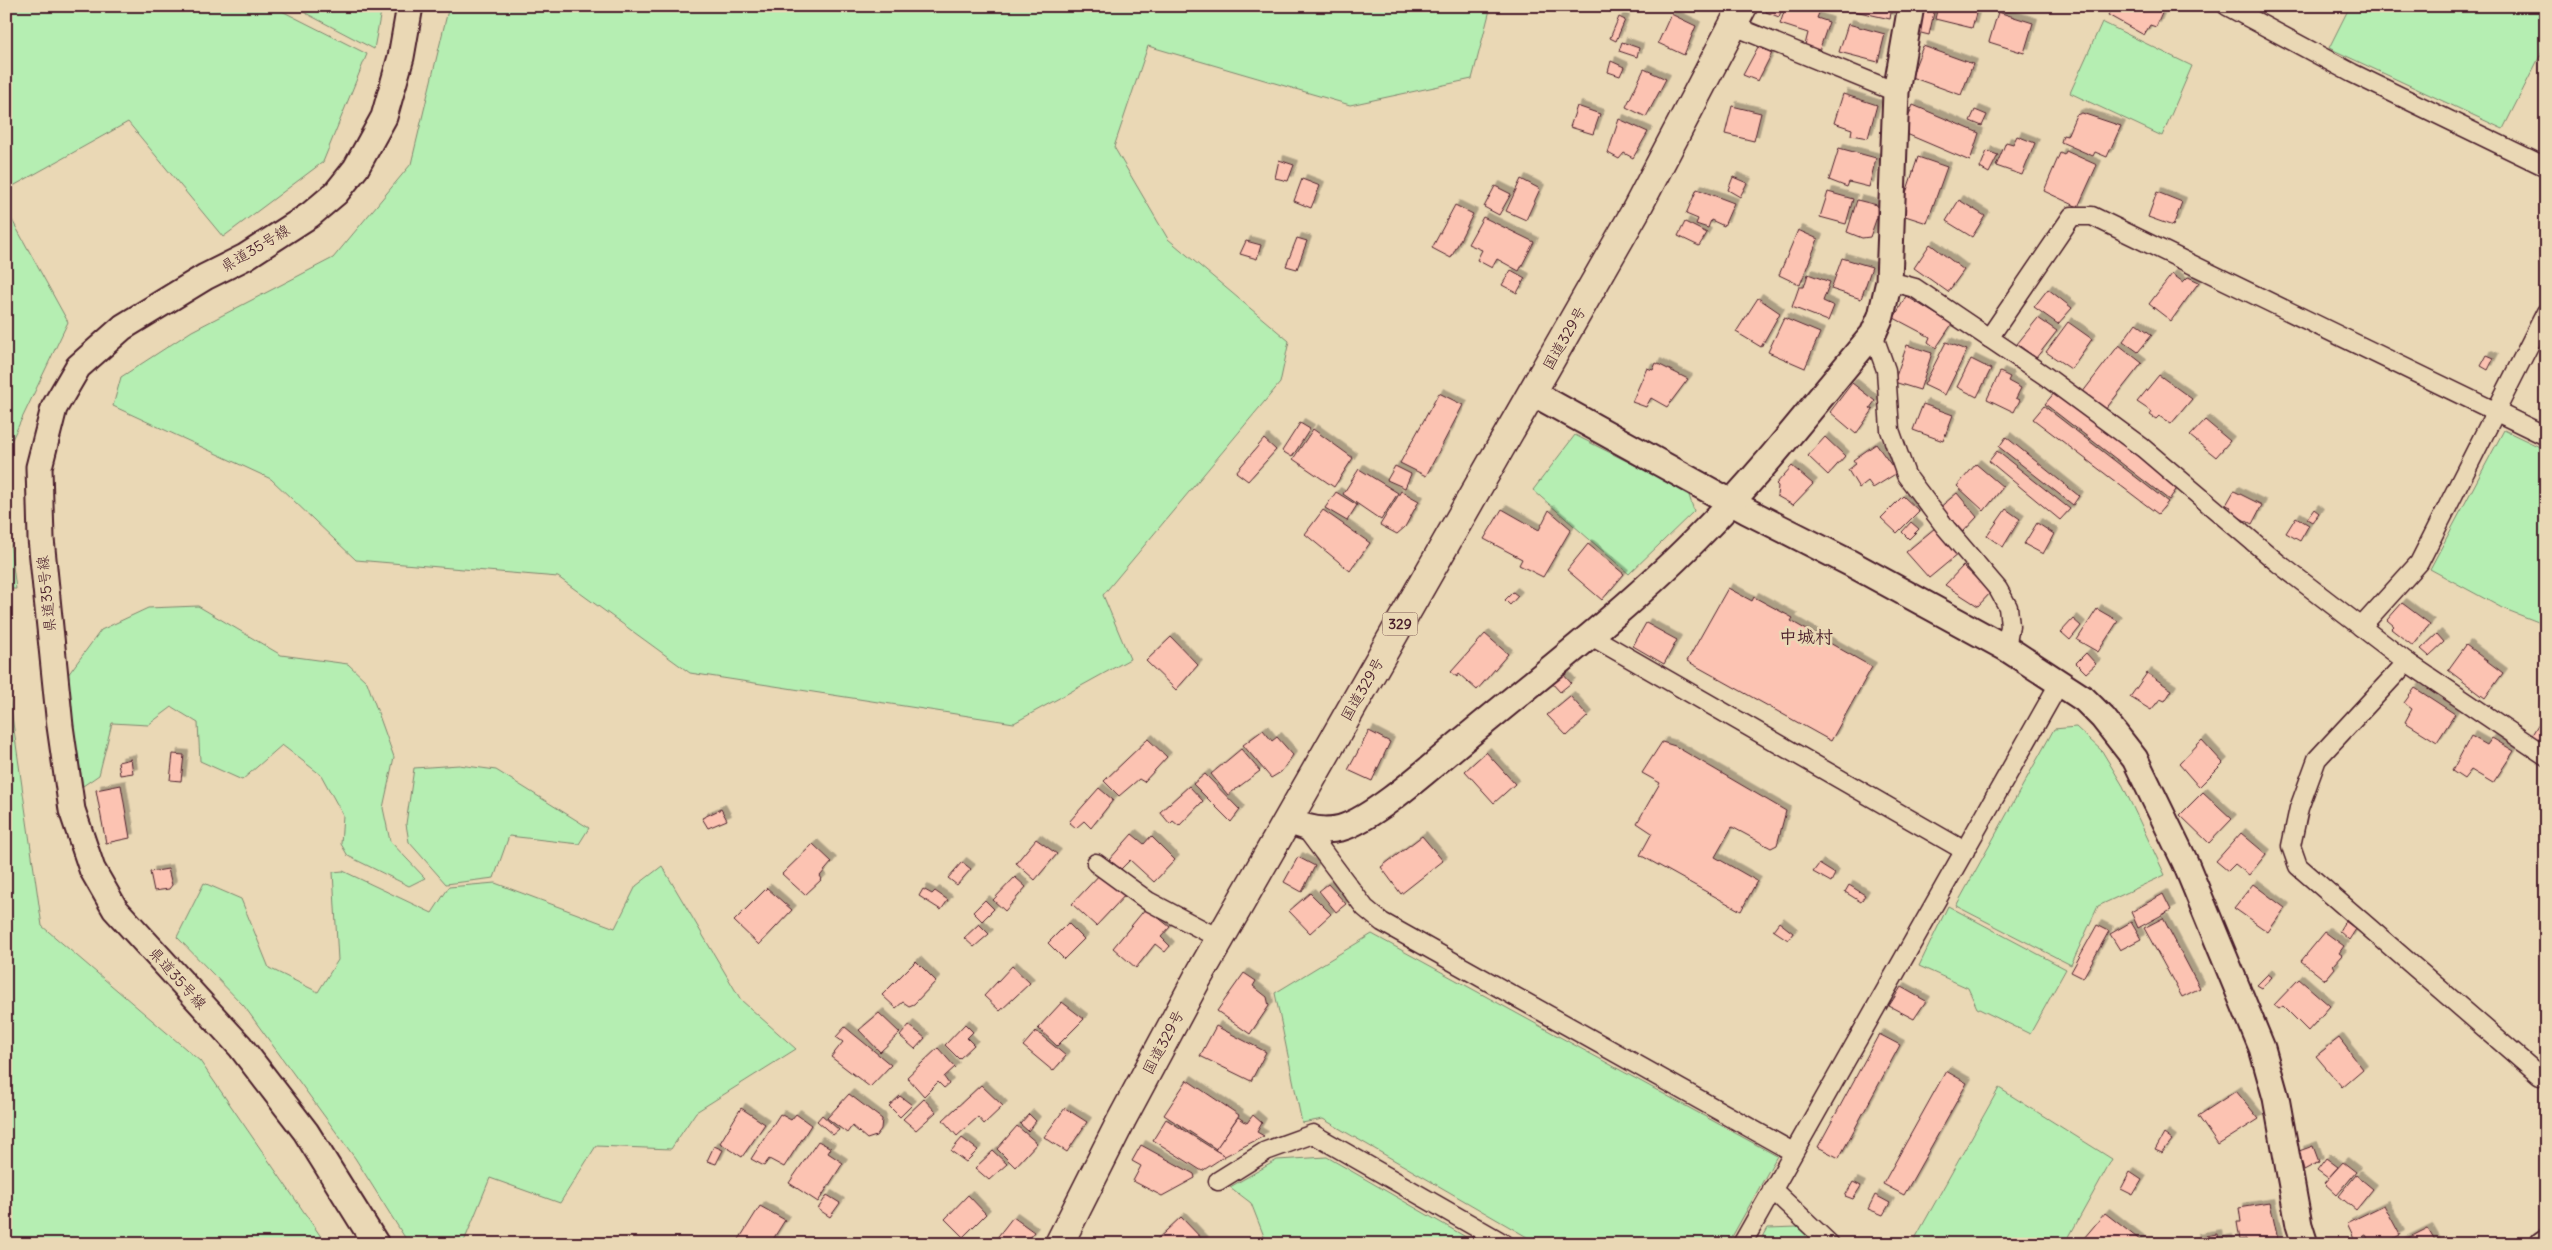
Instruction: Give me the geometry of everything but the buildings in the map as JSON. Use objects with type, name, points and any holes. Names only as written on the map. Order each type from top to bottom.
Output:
[{"type":"highway","name":"国道329号","points":[[1059,1244],[1122,1119],[1220,939],[1297,825],[1532,393],[1635,212],[1738,16]]},
{"type":"street","name":"県道35号線","points":[[376,1244],[306,1132],[240,1046],[115,909],[92,869],[72,810],[60,726],[40,539],[39,467],[54,408],[78,367],[123,327],[205,277],[245,257],[310,215],[336,193],[356,168],[384,117],[401,57],[410,6]]},
{"type":"street","points":[[1297,825],[1338,829],[1358,822],[1402,789],[1591,636],[1666,569],[1751,480],[1873,334],[1881,316],[1889,281],[1896,92],[1911,6]]},
{"type":"street","points":[[2227,6],[2352,73],[2546,167]]},
{"type":"street","points":[[1738,16],[1896,92]]},
{"type":"street","points":[[1989,338],[2072,216],[2092,216],[2546,436]]},
{"type":"street","points":[[1889,281],[1915,288],[2044,375],[2144,448],[2278,563],[2407,662],[2546,756]]},
{"type":"street","points":[[2361,627],[2419,563],[2546,312]]},
{"type":"street","points":[[1873,334],[1886,370],[1890,430],[1906,475],[1946,528],[1998,589],[2008,607],[2010,626],[2006,648]]},
{"type":"street","points":[[1532,393],[2006,648],[2084,699],[2104,718],[2135,759],[2185,862],[2262,1048],[2276,1098],[2299,1225],[2305,1244]]},
{"type":"street","points":[[1591,636],[1965,851]]},
{"type":"street","points":[[2407,662],[2317,759],[2298,808],[2291,846],[2298,866],[2540,1076],[2546,1077]]},
{"type":"street","points":[[1742,1244],[2060,682]]},
{"type":"street","points":[[1297,825],[1365,908],[1382,922],[1793,1152]]},
{"type":"street","points":[[1096,863],[1148,901],[1220,939]]},
{"type":"street","points":[[1218,1181],[1266,1151],[1312,1134],[1505,1244]]},
{"type":"street","points":[[1772,1189],[1830,1244]]},
{"type":"green space","points":[[6,6],[272,6],[367,54],[323,162],[223,237],[128,122],[6,190]]},
{"type":"green space","points":[[292,6],[382,6],[374,49]]},
{"type":"green space","points":[[449,6],[1491,6],[1472,79],[1350,105],[1148,46],[1114,147],[1168,239],[1289,341],[1280,383],[1103,595],[1130,659],[1014,723],[690,673],[558,577],[356,560],[271,479],[113,406],[121,377],[192,331],[333,258],[411,164]]},
{"type":"green space","points":[[2350,6],[2546,6],[2546,44],[2503,129],[2329,48]]},
{"type":"green space","points":[[2102,22],[2192,66],[2162,136],[2070,93]]},
{"type":"green space","points":[[6,209],[68,322],[6,452]]},
{"type":"green space","points":[[2504,430],[2546,450],[2546,625],[2502,608],[2430,569]]},
{"type":"green space","points":[[1575,435],[1688,492],[1694,511],[1629,574],[1533,490]]},
{"type":"green space","points":[[6,511],[16,589],[6,589]]},
{"type":"green space","points":[[198,606],[281,655],[348,664],[367,682],[394,757],[383,808],[390,841],[425,878],[409,886],[348,856],[341,844],[343,815],[321,775],[282,745],[242,780],[200,761],[198,723],[172,707],[148,725],[112,723],[99,775],[83,786],[65,679],[101,630],[148,608]]},
{"type":"green space","points":[[6,674],[42,926],[200,1061],[326,1244],[6,1244]]},
{"type":"green space","points":[[2076,727],[2102,751],[2123,786],[2165,875],[2098,906],[2071,965],[1956,906],[2054,729]]},
{"type":"green space","points":[[459,765],[496,770],[589,828],[579,844],[509,836],[494,878],[446,884],[409,842],[406,824],[414,768]]},
{"type":"green space","points":[[662,866],[741,1000],[796,1049],[696,1112],[671,1149],[596,1146],[560,1203],[490,1178],[463,1244],[409,1244],[355,1158],[244,1006],[177,937],[204,883],[241,899],[269,968],[318,992],[338,960],[333,872],[343,871],[432,913],[449,887],[495,883],[615,928],[636,886]]},
{"type":"green space","points":[[1948,906],[2066,969],[2030,1034],[1977,1008],[1968,988],[1919,966]]},
{"type":"green space","points":[[1372,934],[1777,1156],[1728,1244],[1539,1244],[1323,1119],[1302,1123],[1275,993]]},
{"type":"green space","points":[[1999,1088],[2112,1159],[2065,1244],[1912,1244]]},
{"type":"green space","points":[[1327,1157],[1478,1244],[1267,1244],[1251,1203],[1230,1187],[1277,1160]]},
{"type":"green space","points":[[1797,1227],[1816,1244],[1759,1244],[1768,1228]]},
{"type":"district","name":"中城村","points":[[1806,636]]}]
